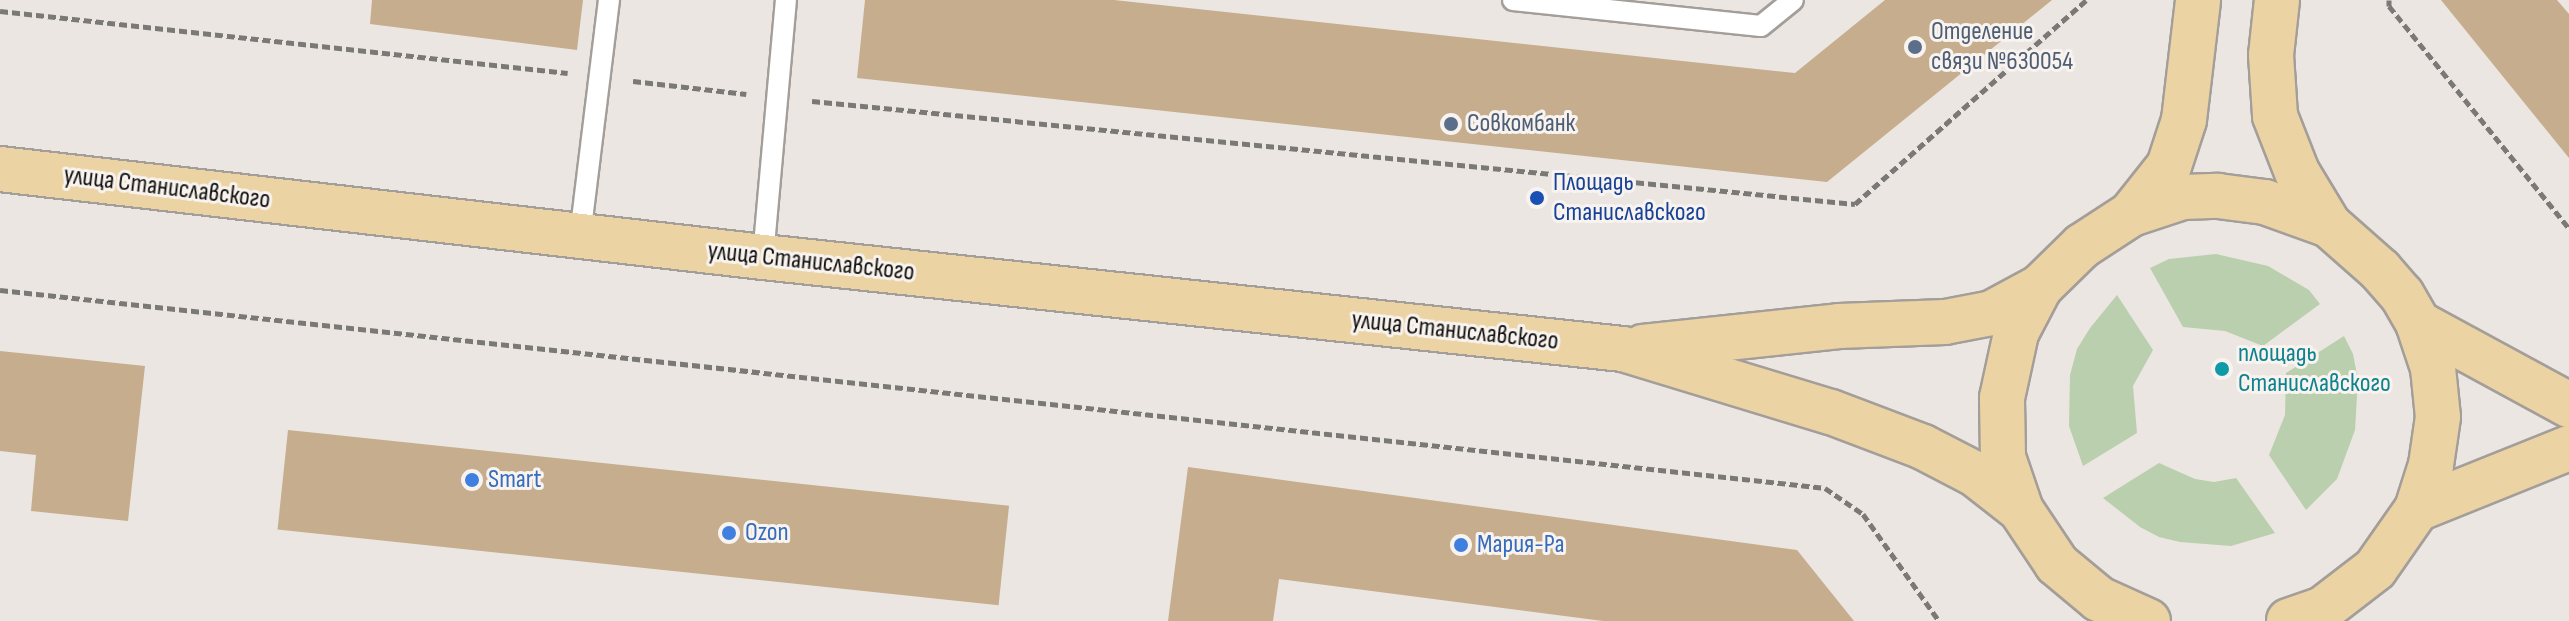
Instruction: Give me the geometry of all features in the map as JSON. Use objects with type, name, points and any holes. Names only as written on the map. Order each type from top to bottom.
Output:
[{"type":"main road","points":[[2131,214],[2169,166],[2184,120],[2198,0]]},
{"type":"main road","points":[[2277,0],[2271,55],[2275,116],[2297,172],[2329,225],[2380,270],[2402,295],[2418,323],[2433,368],[2438,417],[2431,465],[2417,509],[2375,569],[2323,609],[2289,621]]},
{"type":"main road","name":"улица Станиславского","points":[[0,169],[763,257],[1623,349]]},
{"type":"main road","points":[[1623,349],[1839,326],[1945,322],[1992,313],[2040,287],[2082,246],[2131,214],[2183,197],[2218,196],[2265,202],[2329,225]]},
{"type":"main road","points":[[2040,287],[2016,333],[2002,398],[2003,457],[2021,510],[2057,564],[2099,599],[2148,621]]},
{"type":"main road","points":[[2418,323],[2569,405]]},
{"type":"main road","points":[[1623,349],[1831,412],[1923,447],[1975,474],[2021,510]]},
{"type":"main road","points":[[2417,509],[2569,448]]},
{"type":"lane","points":[[580,236],[609,0]]},
{"type":"lane","points":[[763,257],[786,0]]},
{"type":"lane","points":[[1513,0],[1761,26],[1793,0]]},
{"type":"path","points":[[0,11],[777,97],[1855,204],[2086,0]]},
{"type":"path","points":[[2389,0],[2389,6],[2569,228]]},
{"type":"path","points":[[0,290],[1825,488],[1863,514],[1939,621]]},
{"type":"green space","points":[[2216,254],[2268,266],[2309,290],[2320,304],[2263,346],[2225,331],[2183,327],[2150,268],[2169,259]]},
{"type":"green space","points":[[2117,295],[2153,350],[2133,386],[2137,433],[2083,466],[2069,426],[2070,375],[2077,349]]},
{"type":"green space","points":[[2344,336],[2353,354],[2358,380],[2355,430],[2337,479],[2306,510],[2269,455],[2285,415],[2286,373]]},
{"type":"green space","points":[[2159,463],[2195,479],[2214,482],[2236,478],[2275,533],[2231,546],[2180,542],[2159,537],[2140,527],[2103,498]]},
{"type":"building","points":[[372,0],[583,0],[577,50],[370,24]]},
{"type":"building","points":[[865,0],[1114,0],[1795,73],[1885,0],[2052,0],[1827,182],[857,78]]},
{"type":"building","points":[[2441,0],[2557,0],[2569,14],[2569,158]]},
{"type":"building","points":[[0,351],[145,366],[128,521],[31,511],[36,455],[0,451]]},
{"type":"building","points":[[288,430],[1009,506],[999,605],[278,529]]},
{"type":"building","points":[[1188,467],[1797,550],[1854,621],[1603,621],[1279,579],[1273,621],[1168,621]]},
{"type":"place","name":"Отделение связи №630054","points":[[1915,47]]},
{"type":"place","name":"Совкомбанк","points":[[1451,124]]},
{"type":"place","name":"Площадь Станиславского","points":[[1537,198]]},
{"type":"place","name":"площадь Станиславского","points":[[2222,369]]},
{"type":"place","name":"Smart","points":[[472,480]]},
{"type":"place","name":"Ozon","points":[[729,533]]},
{"type":"place","name":"Мария-Ра","points":[[1461,545]]}]
